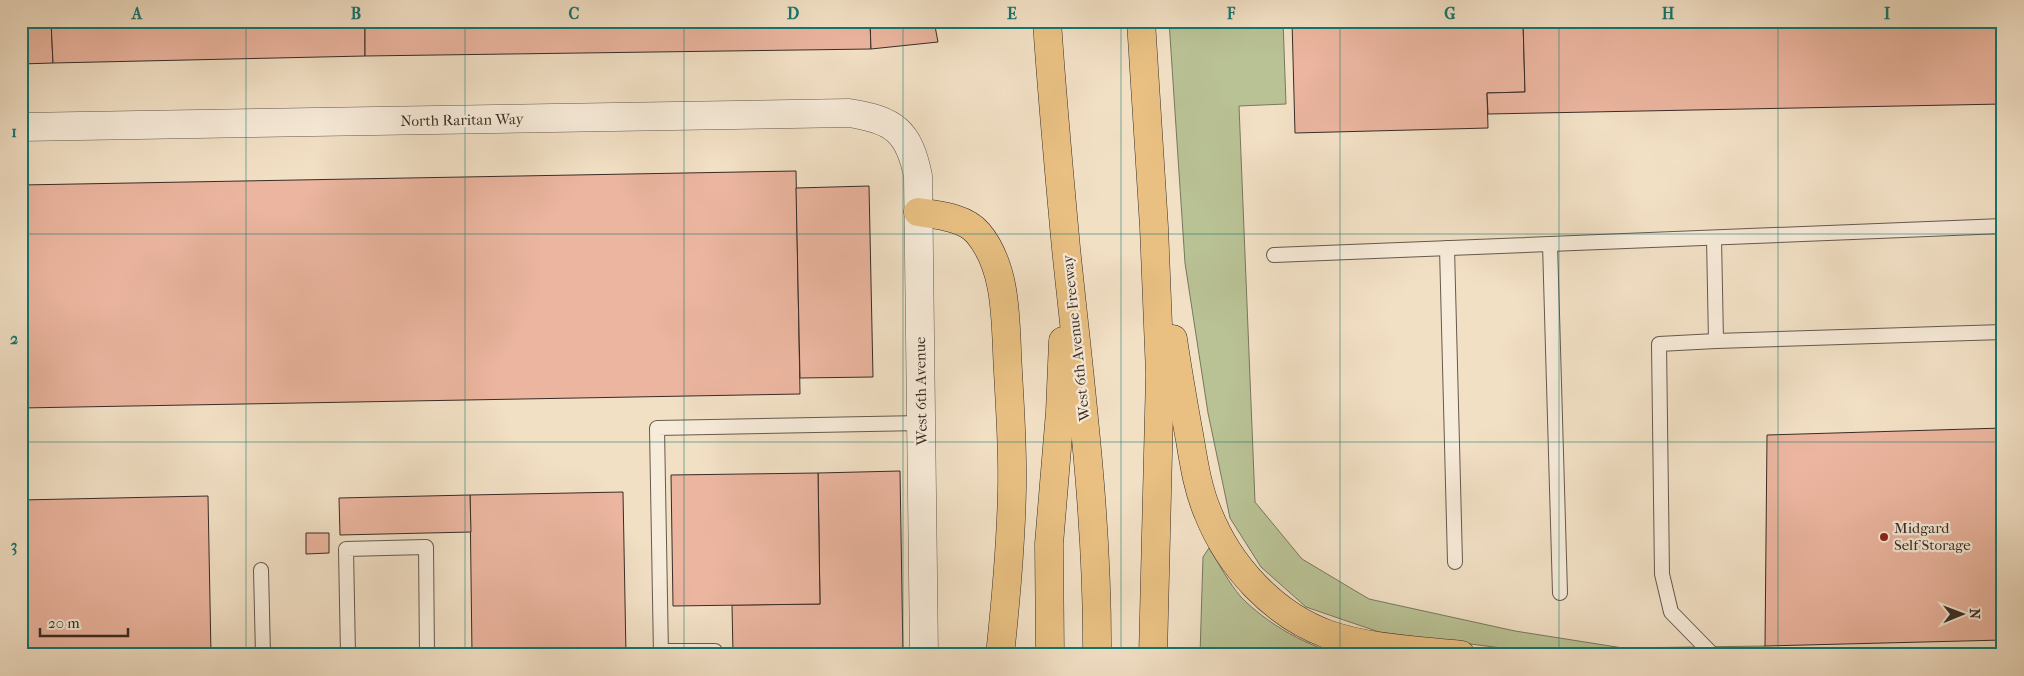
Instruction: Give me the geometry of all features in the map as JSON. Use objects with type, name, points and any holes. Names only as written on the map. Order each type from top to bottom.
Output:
[{"type":"highway","name":"West 6th Avenue Freeway","points":[[1047,21],[1066,247],[1094,514],[1097,655]]},
{"type":"highway","points":[[1140,21],[1154,227],[1160,374],[1152,655]]},
{"type":"highway","points":[[918,212],[953,218],[977,231],[995,262],[1002,295],[1011,431],[1012,487],[1007,595],[1000,655]]},
{"type":"highway","points":[[1154,227],[1194,462],[1208,513],[1226,550],[1254,584],[1276,605],[1316,629],[1366,644],[1461,655]]},
{"type":"highway","points":[[1050,655],[1050,544],[1060,412],[1066,247]]},
{"type":"street","name":"North Raritan Way","points":[[21,127],[850,113],[868,116],[900,131]]},
{"type":"street","name":"West 6th Avenue","points":[[900,131],[914,158],[918,176],[924,655]]},
{"type":"lane","points":[[1274,255],[2003,226]]},
{"type":"lane","points":[[1714,238],[1716,341]]},
{"type":"lane","points":[[1550,244],[1560,593]]},
{"type":"lane","points":[[1447,248],[1455,562]]},
{"type":"lane","points":[[1713,655],[1671,612],[1662,574],[1659,344],[2003,332]]},
{"type":"lane","points":[[715,655],[715,651],[661,653],[657,428],[922,423]]},
{"type":"lane","points":[[348,655],[346,550],[426,547],[427,655]]},
{"type":"lane","points":[[261,570],[263,655]]},
{"type":"green space","points":[[1169,21],[1283,21],[1286,104],[1239,106],[1255,502],[1302,559],[1369,599],[1515,631],[1623,648],[1765,646],[1752,655],[1527,655],[1509,649],[1379,632],[1306,607],[1261,567],[1230,518],[1208,413],[1185,263]]},
{"type":"green space","points":[[1209,548],[1228,580],[1251,607],[1289,634],[1318,647],[1346,655],[1200,655],[1203,557]]},
{"type":"building","points":[[21,21],[51,21],[53,63],[21,64]]},
{"type":"building","points":[[51,21],[365,21],[365,56],[53,63]]},
{"type":"building","points":[[365,21],[870,21],[871,49],[365,56]]},
{"type":"building","points":[[870,21],[934,21],[938,42],[871,49]]},
{"type":"building","points":[[1292,21],[1523,21],[1525,92],[1487,93],[1488,128],[1295,133]]},
{"type":"building","points":[[1523,21],[2003,21],[2003,104],[1488,114],[1487,93],[1525,92]]},
{"type":"building","points":[[796,171],[800,394],[21,408],[21,185]]},
{"type":"building","points":[[869,186],[873,377],[800,378],[796,188]]},
{"type":"building","name":"Midgard Self Storage","points":[[2003,428],[2003,640],[1765,646],[1767,435]]},
{"type":"building","points":[[900,471],[903,655],[733,655],[732,605],[820,604],[818,473]]},
{"type":"building","points":[[818,473],[820,604],[673,606],[671,475]]},
{"type":"building","points":[[623,492],[626,655],[472,655],[470,495]]},
{"type":"building","points":[[470,495],[471,532],[340,535],[339,498]]},
{"type":"building","points":[[208,496],[211,655],[21,655],[21,500]]},
{"type":"building","points":[[306,533],[329,533],[329,553],[306,554]]},
{"type":"place","name":"Midgard Self Storage","points":[[1884,537]]}]
